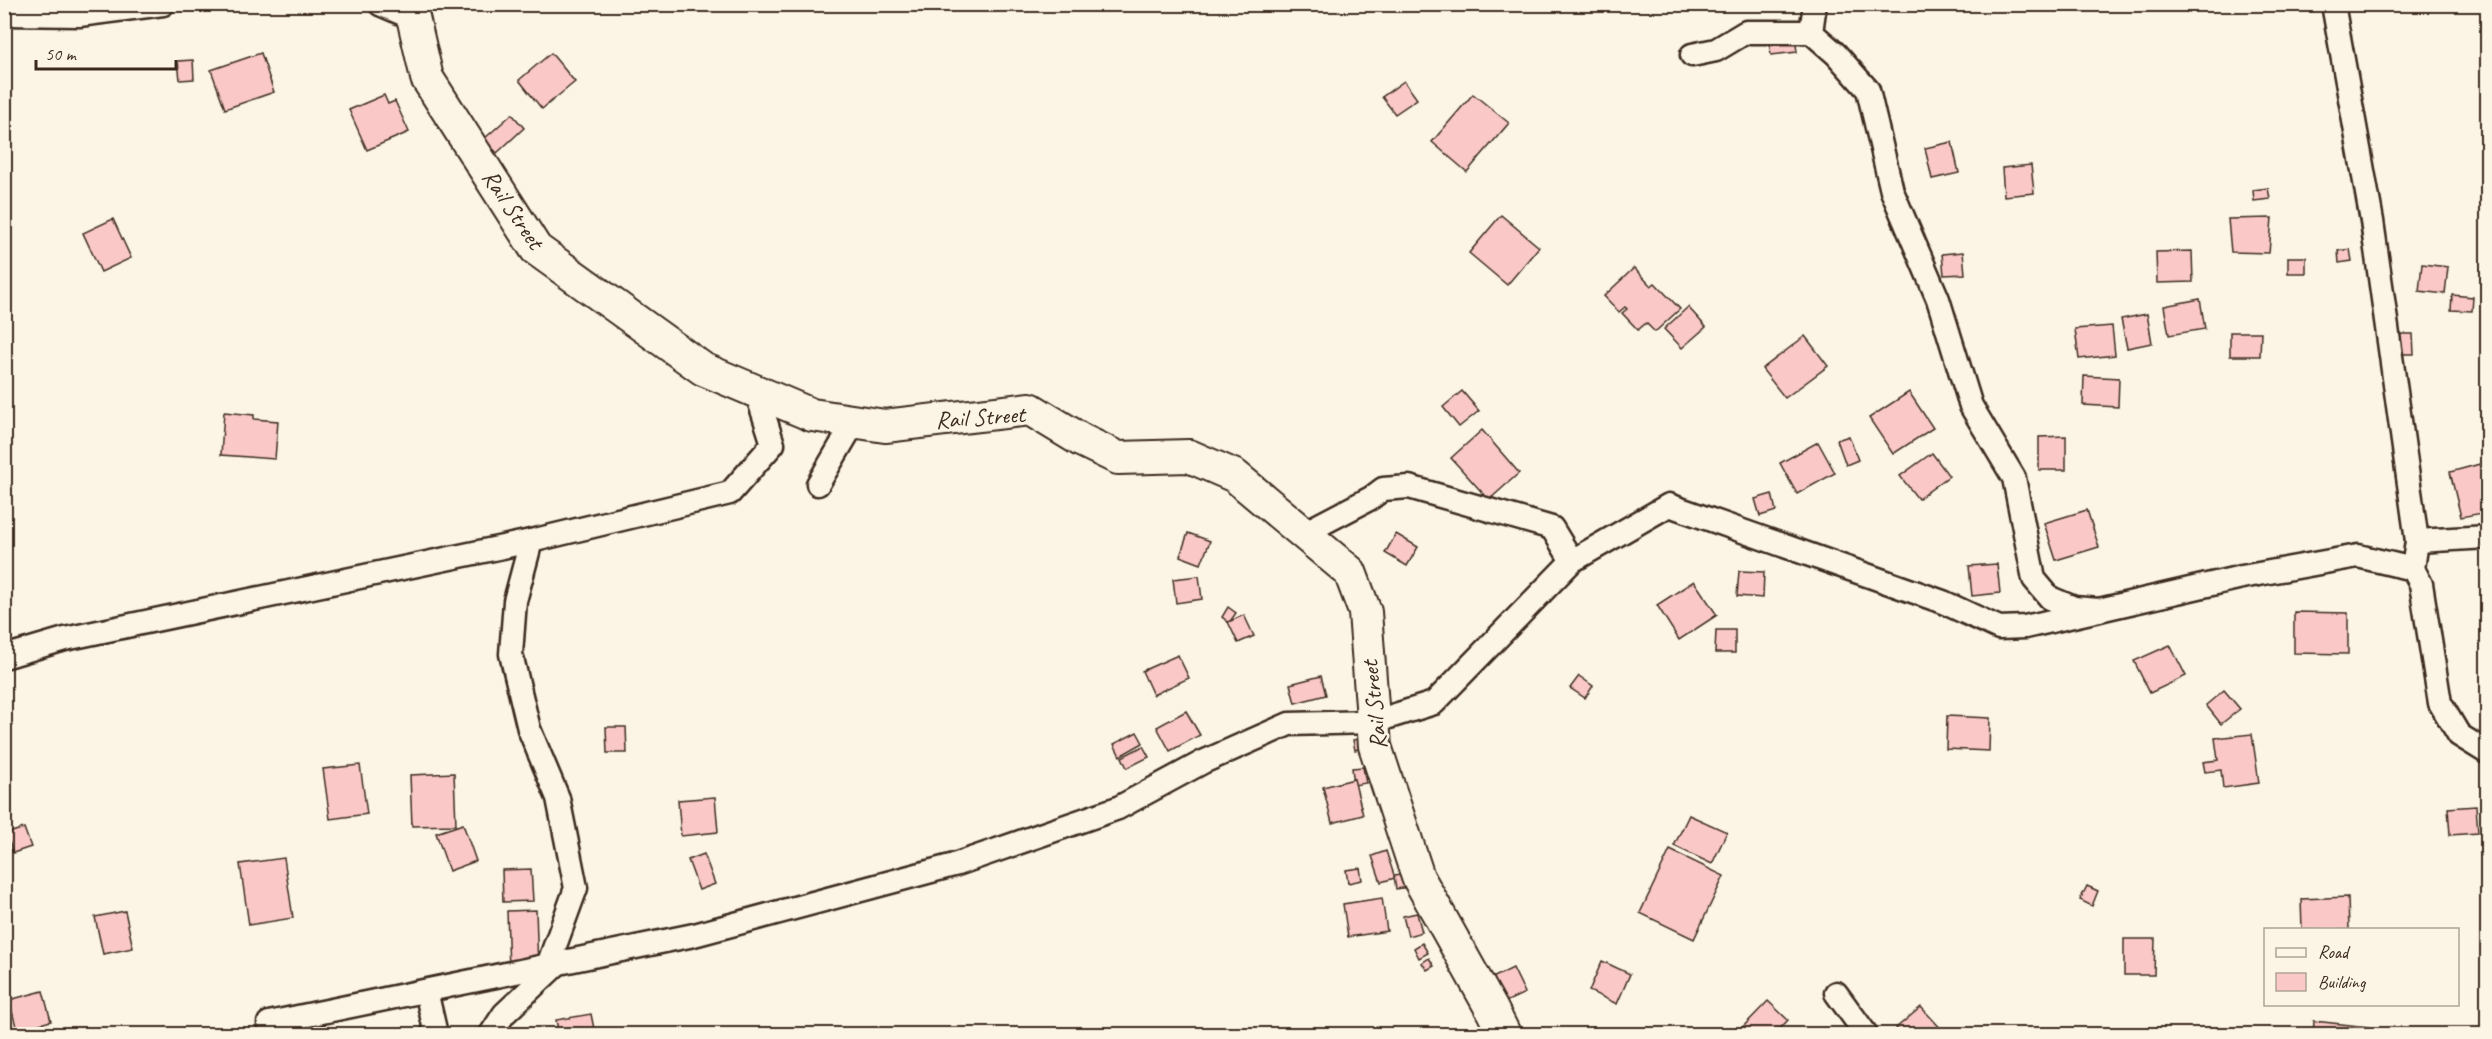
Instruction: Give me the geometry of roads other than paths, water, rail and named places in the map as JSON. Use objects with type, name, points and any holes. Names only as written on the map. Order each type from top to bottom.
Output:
[{"type":"street","points":[[4,14],[79,15],[163,4]]},
{"type":"street","points":[[380,4],[412,11]]},
{"type":"street","points":[[1811,32],[1815,4]]},
{"type":"street","points":[[2333,4],[2372,220],[2417,541],[2413,569],[2421,584],[2440,703],[2459,735],[2487,753]]},
{"type":"street","name":"Rail Street","points":[[412,11],[427,78],[536,249],[703,369],[812,415],[885,426],[1030,409],[1081,440],[1118,458],[1189,456],[1235,476],[1350,572],[1365,612],[1375,746],[1418,877],[1499,1032]]},
{"type":"street","points":[[1692,55],[1716,50],[1746,32],[1811,32],[1836,54],[1868,90],[1892,191],[1938,299],[1971,406],[2014,478],[2034,579],[2050,598],[2074,608],[2099,610]]},
{"type":"street","points":[[4,657],[65,639],[531,541],[730,493],[773,444],[756,391]]},
{"type":"street","points":[[818,484],[855,421]]},
{"type":"street","points":[[1304,533],[1371,498],[1383,489],[1408,487],[1552,528],[1572,561]]},
{"type":"street","points":[[269,1023],[694,935],[954,865],[1118,808],[1203,762],[1289,724],[1373,722],[1434,703],[1572,561],[1669,505],[1943,602],[1999,628],[2025,627],[2242,577],[2358,556],[2413,569]]},
{"type":"street","points":[[2417,541],[2487,537]]},
{"type":"street","points":[[491,1035],[504,1014],[552,965],[576,888],[558,798],[529,729],[511,654],[515,602],[531,541]]},
{"type":"street","points":[[426,991],[436,1035]]},
{"type":"street","points":[[1836,993],[1866,1035]]}]
